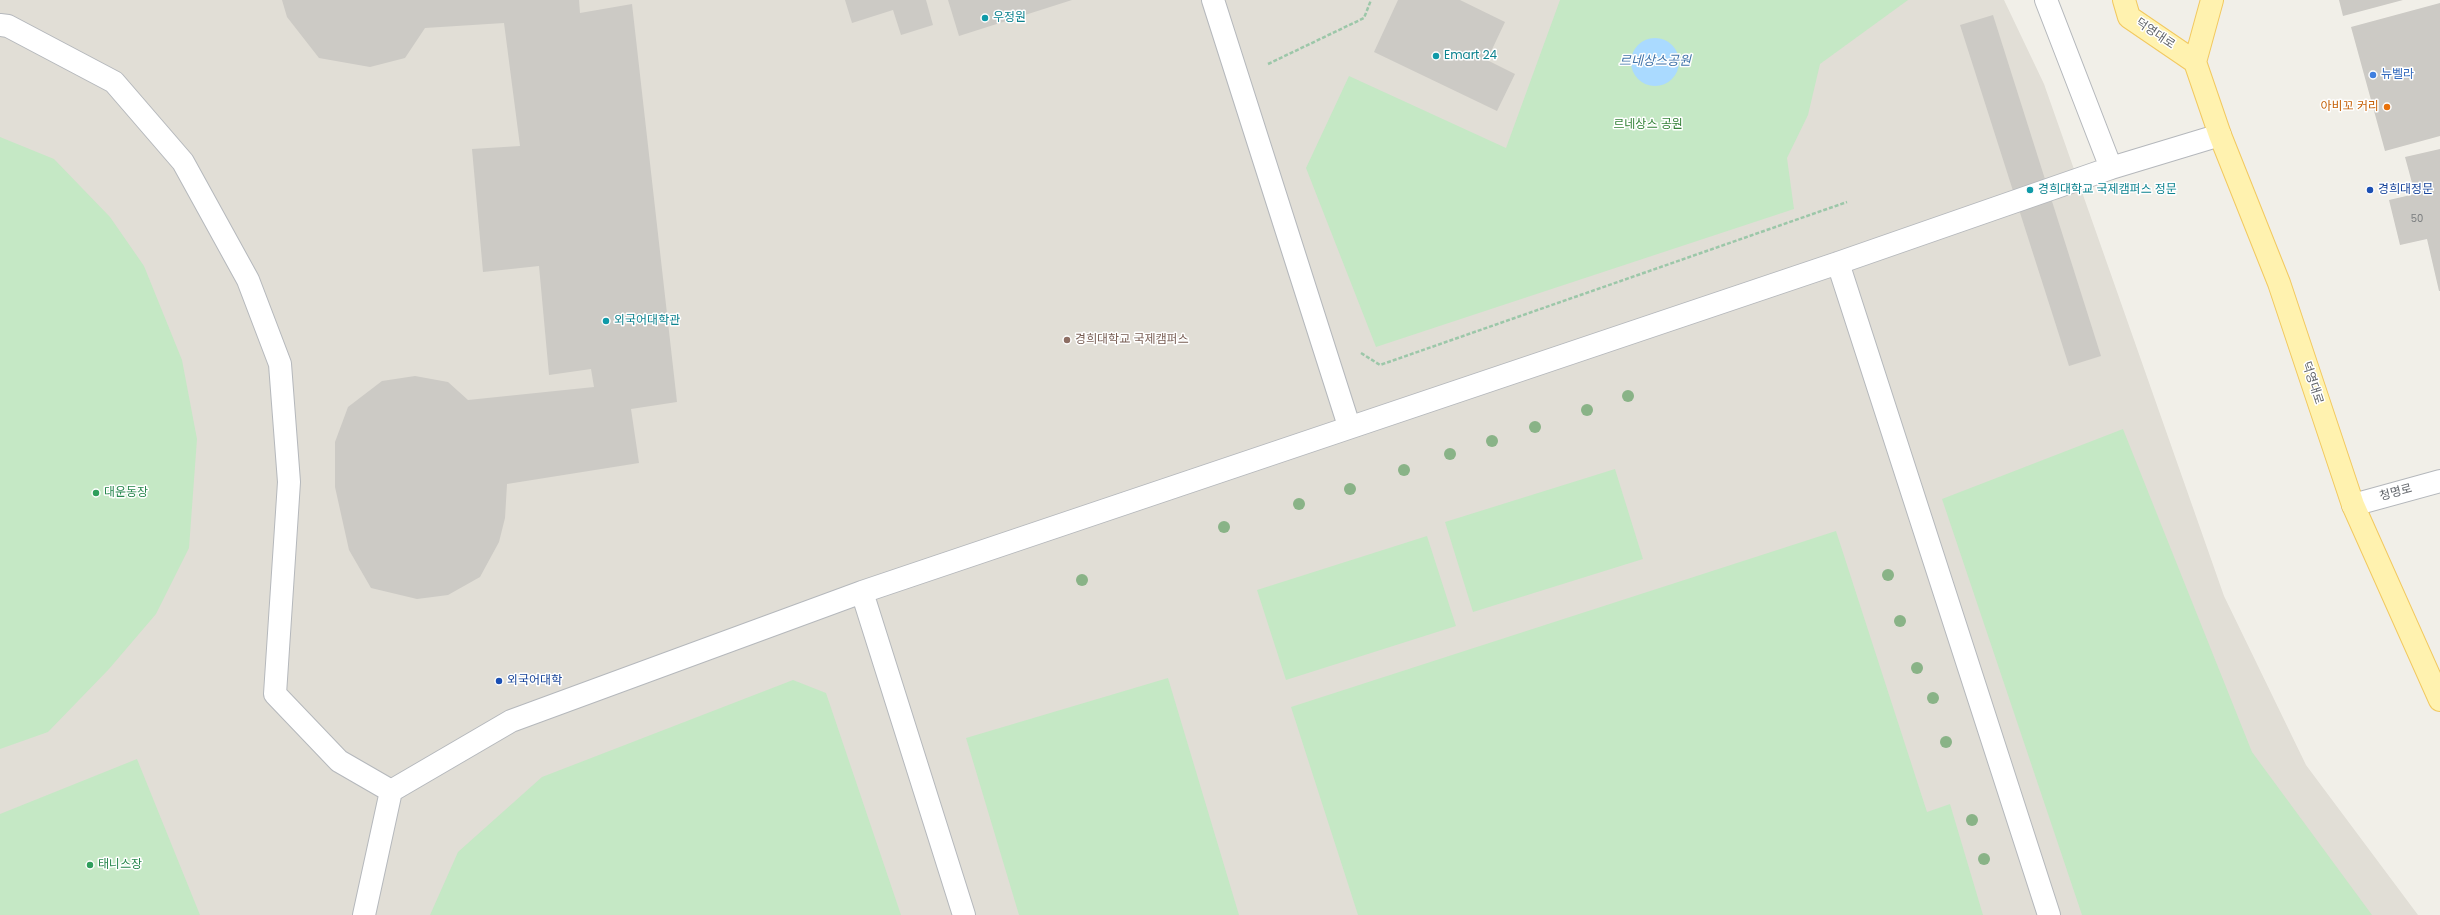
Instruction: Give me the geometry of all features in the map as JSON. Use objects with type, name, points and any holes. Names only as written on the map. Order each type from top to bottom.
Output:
[{"type":"main road","name":"덕영대로","points":[[2124,0],[2129,17],[2195,62],[2220,135],[2279,283],[2353,505],[2440,700]]},
{"type":"main road","points":[[2195,62],[2212,0]]},
{"type":"street","points":[[1212,0],[1349,426]]},
{"type":"street","points":[[2046,0],[2111,168]]},
{"type":"street","points":[[0,25],[8,26],[114,82],[183,162],[248,280],[280,364],[290,482],[276,694],[339,761],[392,791]]},
{"type":"street","points":[[364,915],[392,791],[511,721],[862,592],[1349,426],[1838,263],[2111,168],[2220,135]]},
{"type":"street","points":[[1838,263],[2049,915]]},
{"type":"street","name":"청명로","points":[[2353,505],[2440,481]]},
{"type":"street","points":[[862,592],[964,915]]},
{"type":"path","points":[[1237,79],[1364,18],[1371,0]]},
{"type":"path","points":[[1357,351],[1380,365],[1847,202]]},
{"type":"shaded area","name":"경희대학교 국제캠퍼스","points":[[0,0],[2004,0],[2044,84],[2224,596],[2306,765],[2418,915],[0,915]]},
{"type":"green space","name":"르네상스 공원","points":[[1560,0],[1908,0],[1820,64],[1808,115],[1787,158],[1794,209],[1376,347],[1306,168],[1349,76],[1506,148]]},
{"type":"green space","name":"대운동장","points":[[0,137],[54,159],[110,217],[144,266],[182,360],[197,439],[189,548],[156,614],[109,669],[48,732],[0,749]]},
{"type":"green space","points":[[2123,429],[2252,752],[2372,915],[2082,915],[1942,499]]},
{"type":"green space","points":[[1615,469],[1643,559],[1473,612],[1445,522]]},
{"type":"green space","points":[[1836,531],[1927,812],[1950,804],[1983,915],[1358,915],[1291,707]]},
{"type":"green space","points":[[1427,536],[1456,626],[1286,680],[1257,590]]},
{"type":"green space","points":[[1168,678],[1239,915],[1019,915],[966,738]]},
{"type":"green space","points":[[793,680],[826,693],[901,915],[430,915],[458,852],[542,777]]},
{"type":"green space","name":"태니스장","points":[[137,759],[200,915],[0,915],[0,814]]},
{"type":"water","name":"르네상스공원","points":[[1650,38],[1660,38],[1672,45],[1679,57],[1679,67],[1672,79],[1660,86],[1650,86],[1642,82],[1635,75],[1631,67],[1631,57],[1635,49],[1642,42]]},
{"type":"building","name":"외국어대학관","points":[[282,0],[579,0],[580,13],[632,4],[677,402],[631,409],[639,463],[507,484],[505,518],[499,542],[480,577],[448,595],[417,599],[371,588],[349,550],[335,487],[335,442],[348,407],[382,381],[415,376],[448,382],[468,400],[594,387],[591,369],[549,375],[539,266],[483,272],[472,149],[520,146],[504,23],[425,28],[405,58],[370,67],[319,58],[287,17]]},
{"type":"building","points":[[845,0],[926,0],[933,25],[901,35],[893,10],[852,23]]},
{"type":"building","name":"우정원","points":[[948,0],[1072,0],[959,36]]},
{"type":"building","name":"Emart 24","points":[[1398,0],[1460,0],[1505,22],[1487,60],[1515,74],[1497,111],[1374,52]]},
{"type":"building","points":[[2339,0],[2403,0],[2343,16]]},
{"type":"building","points":[[2440,3],[2440,136],[2385,151],[2351,27]]},
{"type":"building","name":"경희대학교 국제캠퍼스 정문","points":[[1993,15],[2101,356],[2069,366],[1960,25]]},
{"type":"building","points":[[2440,149],[2439,291],[2427,239],[2400,245],[2389,200],[2415,194],[2405,157]]},
{"type":"place","name":"우정원","points":[[985,18]]},
{"type":"place","name":"Emart 24","points":[[1436,56]]},
{"type":"place","name":"뉴벨라","points":[[2373,75]]},
{"type":"place","name":"아비꼬 커리","points":[[2387,107]]},
{"type":"place","name":"경희대학교 국제캠퍼스 정문","points":[[2030,190]]},
{"type":"place","name":"경희대정문","points":[[2370,190]]},
{"type":"place","name":"외국어대학관","points":[[606,321]]},
{"type":"place","name":"경희대학교 국제캠퍼스","points":[[1067,340]]},
{"type":"place","name":"대운동장","points":[[96,493]]},
{"type":"place","name":"외국어대학","points":[[499,681]]},
{"type":"place","name":"태니스장","points":[[90,865]]}]
